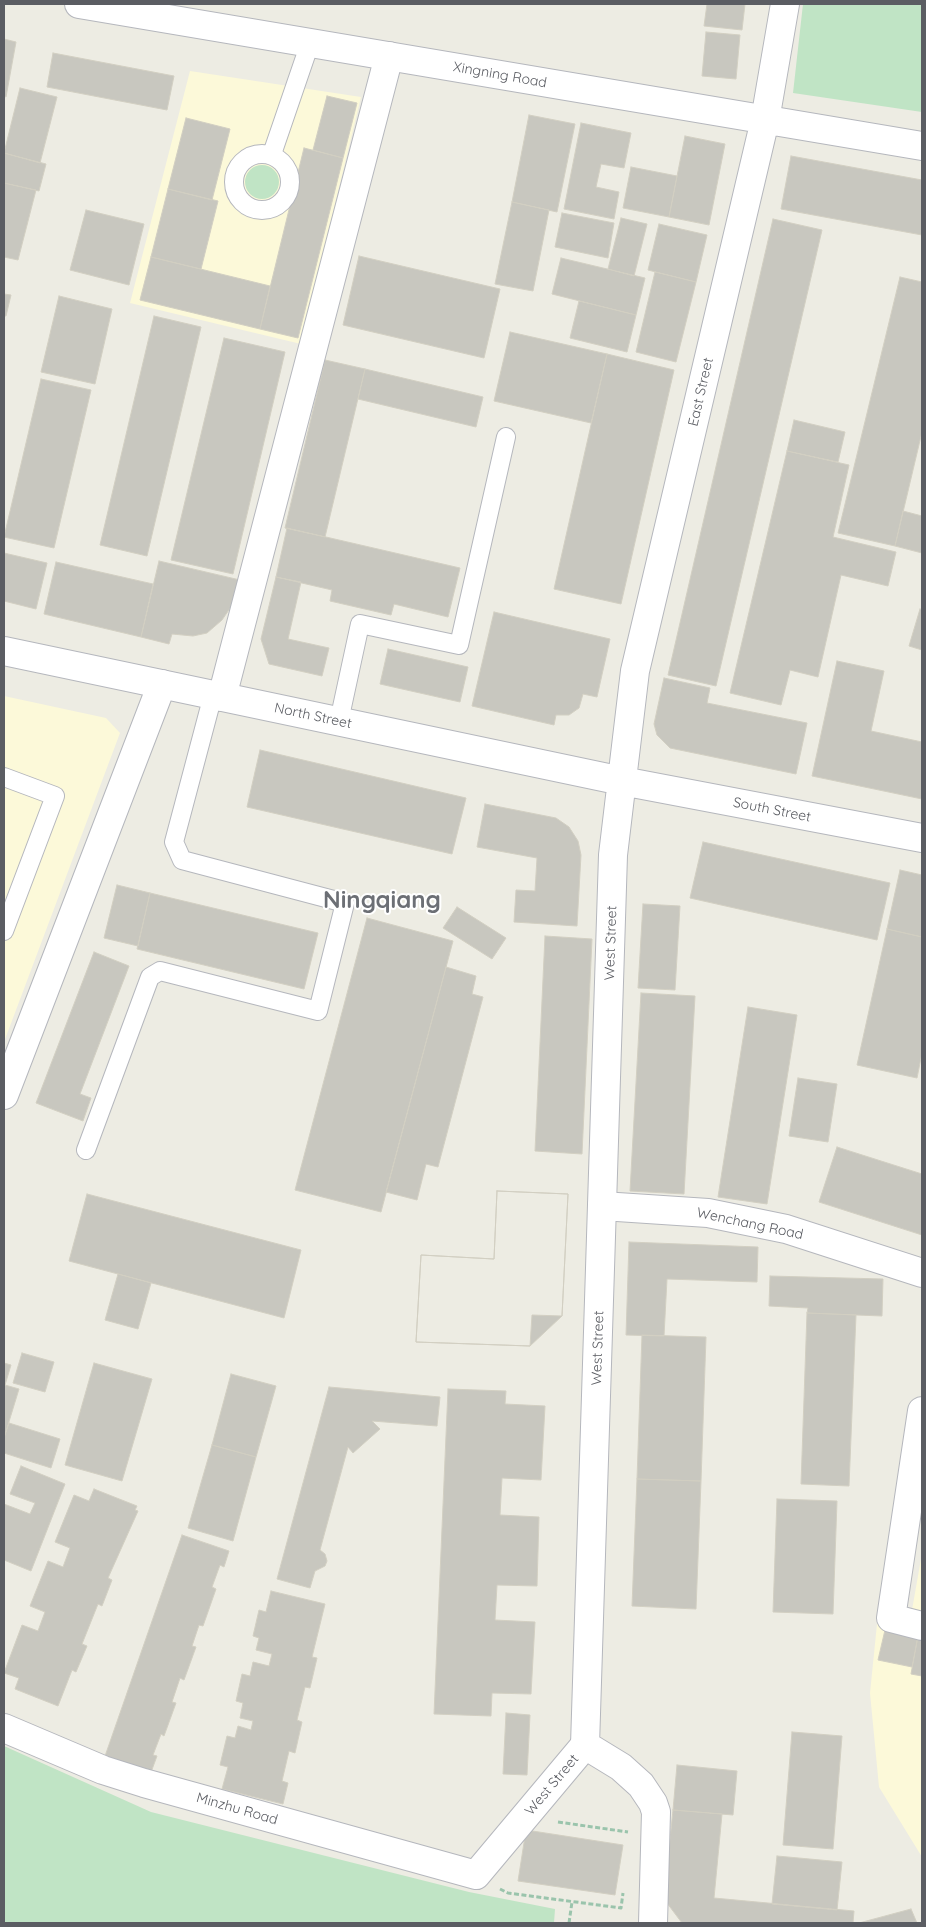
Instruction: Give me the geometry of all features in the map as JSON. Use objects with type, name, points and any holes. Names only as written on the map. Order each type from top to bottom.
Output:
[{"type":"street","name":"Xingning Road","points":[[78,4],[922,146]]},
{"type":"street","name":"East Street","points":[[622,781],[635,671],[765,120],[785,4]]},
{"type":"street","points":[[217,696],[389,56]]},
{"type":"street","name":"North Street","points":[[4,651],[622,781]]},
{"type":"street","points":[[4,1093],[162,684]]},
{"type":"street","name":"South Street","points":[[622,781],[922,838]]},
{"type":"street","name":"West Street","points":[[476,1875],[585,1745],[613,855],[622,781]]},
{"type":"street","name":"Wenchang Road","points":[[602,1206],[708,1213],[786,1229],[922,1273]]},
{"type":"street","points":[[922,1411],[891,1618],[922,1626]]},
{"type":"street","name":"Minzhu Road","points":[[4,1728],[103,1770],[144,1783],[476,1875]]},
{"type":"street","points":[[585,1745],[621,1767],[641,1785],[653,1803],[656,1812],[653,1923]]},
{"type":"lane","points":[[272,154],[310,43]]},
{"type":"lane","points":[[338,721],[360,624],[459,645],[506,437]]},
{"type":"lane","points":[[86,1150],[150,977],[160,971],[318,1011],[345,903],[182,860],[174,842],[217,696]]},
{"type":"lane","points":[[4,777],[55,796],[4,931]]},
{"type":"path","points":[[524,1817],[631,1832]]},
{"type":"path","points":[[476,1875],[508,1893],[621,1908],[624,1889]]},
{"type":"path","points":[[569,1923],[572,1902]]},
{"type":"shaded area","points":[[190,71],[361,97],[301,344],[130,303]]},
{"type":"shaded area","points":[[4,696],[106,718],[120,733],[4,1042]]},
{"type":"shaded area","points":[[922,1553],[922,1615],[912,1610]]},
{"type":"shaded area","points":[[877,1624],[922,1633],[922,1857],[879,1787],[870,1693]]},
{"type":"green space","points":[[803,4],[922,4],[922,112],[793,93]]},
{"type":"green space","points":[[262,165],[269,166],[274,170],[278,175],[278,189],[274,194],[269,198],[262,199],[255,198],[250,194],[246,189],[245,182],[246,175],[250,170],[255,166]]},
{"type":"green space","points":[[4,1746],[151,1812],[469,1892],[555,1909],[554,1923],[4,1923]]},
{"type":"building","points":[[707,4],[745,4],[742,30],[704,26]]},
{"type":"building","points":[[706,32],[740,35],[736,79],[702,76]]},
{"type":"building","points":[[4,39],[16,42],[6,97],[4,96]]},
{"type":"building","points":[[53,53],[174,76],[167,110],[47,87]]},
{"type":"building","points":[[20,88],[57,97],[40,163],[4,153]]},
{"type":"building","points":[[327,96],[357,103],[343,158],[313,150]]},
{"type":"building","points":[[529,115],[575,124],[557,212],[512,202]]},
{"type":"building","points":[[186,118],[230,129],[212,200],[168,189]]},
{"type":"building","points":[[581,123],[631,133],[624,168],[601,164],[596,187],[619,192],[614,219],[564,209]]},
{"type":"building","points":[[685,136],[725,144],[709,225],[669,217]]},
{"type":"building","points":[[304,148],[343,158],[298,338],[260,329]]},
{"type":"building","points":[[4,153],[46,164],[39,191],[4,183]]},
{"type":"building","points":[[791,156],[922,180],[922,235],[781,209]]},
{"type":"building","points":[[631,167],[677,176],[669,217],[623,208]]},
{"type":"building","points":[[4,183],[36,190],[18,260],[4,257]]},
{"type":"building","points":[[168,189],[218,201],[201,269],[151,257]]},
{"type":"building","points":[[512,202],[549,210],[533,291],[495,284]]},
{"type":"building","points":[[86,210],[144,224],[129,285],[70,270]]},
{"type":"building","points":[[562,213],[614,223],[608,258],[555,247]]},
{"type":"building","points":[[621,218],[647,224],[634,276],[608,269]]},
{"type":"building","points":[[773,219],[822,230],[716,686],[668,675]]},
{"type":"building","points":[[659,224],[707,235],[696,282],[648,270]]},
{"type":"building","points":[[359,256],[500,289],[484,358],[343,325]]},
{"type":"building","points":[[151,257],[270,286],[260,329],[140,300]]},
{"type":"building","points":[[561,258],[645,278],[636,315],[552,294]]},
{"type":"building","points":[[655,272],[696,282],[676,362],[636,352]]},
{"type":"building","points":[[900,277],[922,282],[922,432],[895,546],[838,533]]},
{"type":"building","points":[[4,294],[11,295],[6,316],[4,316]]},
{"type":"building","points":[[59,296],[112,309],[95,384],[41,372]]},
{"type":"building","points":[[579,301],[636,315],[627,352],[570,338]]},
{"type":"building","points":[[154,316],[201,327],[147,556],[100,545]]},
{"type":"building","points":[[510,332],[607,354],[591,423],[494,401]]},
{"type":"building","points":[[224,338],[285,352],[233,574],[171,560]]},
{"type":"building","points":[[607,354],[674,370],[621,604],[554,589]]},
{"type":"building","points":[[325,360],[365,369],[325,537],[285,528]]},
{"type":"building","points":[[365,369],[483,397],[476,427],[358,399]]},
{"type":"building","points":[[41,379],[91,390],[54,548],[4,537]]},
{"type":"building","points":[[794,420],[845,432],[838,462],[787,451]]},
{"type":"building","points":[[787,451],[849,465],[833,537],[896,552],[888,586],[841,575],[818,677],[790,670],[781,705],[730,693]]},
{"type":"building","points":[[903,511],[922,516],[922,553],[895,546]]},
{"type":"building","points":[[287,528],[460,568],[448,617],[394,604],[391,615],[330,601],[332,590],[276,577]]},
{"type":"building","points":[[4,553],[47,563],[36,609],[4,601]]},
{"type":"building","points":[[159,561],[240,580],[235,601],[222,620],[207,633],[193,636],[172,634],[169,644],[141,637]]},
{"type":"building","points":[[56,562],[153,584],[141,637],[44,614]]},
{"type":"building","points":[[276,577],[301,582],[288,639],[329,648],[322,676],[269,664],[261,639]]},
{"type":"building","points":[[920,609],[922,610],[922,650],[909,646]]},
{"type":"building","points":[[494,612],[610,639],[597,697],[583,694],[579,708],[569,715],[556,715],[554,725],[472,706]]},
{"type":"building","points":[[388,649],[468,667],[460,702],[380,684]]},
{"type":"building","points":[[837,661],[884,671],[871,731],[922,742],[922,799],[812,776]]},
{"type":"building","points":[[664,678],[710,688],[707,703],[807,723],[796,774],[670,748],[657,735],[654,724]]},
{"type":"building","points":[[260,750],[466,798],[452,854],[247,807]]},
{"type":"building","points":[[485,804],[556,818],[569,827],[578,841],[581,855],[577,926],[514,922],[516,890],[535,891],[537,858],[477,847]]},
{"type":"building","points":[[703,842],[890,883],[877,940],[690,898]]},
{"type":"building","points":[[900,870],[922,875],[922,937],[887,929]]},
{"type":"building","points":[[117,885],[150,893],[138,946],[104,938]]},
{"type":"building","points":[[150,893],[318,933],[304,989],[137,949]]},
{"type":"building","points":[[643,904],[680,906],[675,990],[638,988]]},
{"type":"building","points":[[457,907],[506,938],[492,959],[443,928]]},
{"type":"building","points":[[367,918],[453,941],[381,1212],[295,1190]]},
{"type":"building","points":[[887,929],[922,937],[922,1053],[917,1078],[857,1065]]},
{"type":"building","points":[[545,936],[592,939],[582,1154],[535,1151]]},
{"type":"building","points":[[94,952],[129,966],[80,1094],[91,1098],[83,1121],[36,1103]]},
{"type":"building","points":[[446,967],[476,976],[472,994],[483,997],[438,1167],[426,1164],[417,1200],[386,1192]]},
{"type":"building","points":[[641,993],[695,996],[684,1194],[630,1191]]},
{"type":"building","points":[[748,1007],[797,1015],[767,1204],[718,1197]]},
{"type":"building","points":[[798,1078],[837,1084],[828,1142],[789,1136]]},
{"type":"building","points":[[837,1147],[922,1174],[922,1235],[819,1202]]},
{"type":"building","points":[[497,1191],[568,1194],[562,1316],[530,1346],[416,1342],[421,1255],[494,1259]]},
{"type":"building","points":[[497,1191],[568,1194],[562,1316],[532,1315],[530,1346],[416,1342],[421,1255],[494,1259]]},
{"type":"building","points":[[87,1194],[301,1250],[284,1318],[69,1261]]},
{"type":"building","points":[[629,1242],[758,1247],[757,1282],[667,1279],[664,1336],[626,1335]]},
{"type":"building","points":[[118,1274],[151,1283],[138,1329],[105,1320]]},
{"type":"building","points":[[770,1276],[883,1279],[882,1316],[807,1313],[808,1308],[769,1306]]},
{"type":"building","points":[[807,1313],[856,1315],[849,1486],[801,1484]]},
{"type":"building","points":[[642,1335],[706,1337],[701,1481],[637,1479]]},
{"type":"building","points":[[22,1353],[54,1362],[45,1392],[13,1383]]},
{"type":"building","points":[[4,1363],[11,1365],[5,1385],[19,1389],[4,1438]]},
{"type":"building","points":[[94,1363],[152,1379],[122,1481],[65,1465]]},
{"type":"building","points":[[231,1374],[276,1386],[256,1457],[212,1445]]},
{"type":"building","points":[[329,1387],[440,1397],[437,1426],[372,1421],[380,1429],[353,1453],[348,1447],[320,1550],[325,1554],[327,1561],[325,1566],[315,1571],[310,1588],[277,1579]]},
{"type":"building","points":[[448,1389],[506,1391],[505,1404],[545,1406],[541,1480],[502,1478],[500,1515],[539,1517],[537,1586],[497,1585],[495,1620],[535,1622],[531,1694],[492,1693],[491,1716],[434,1714]]},
{"type":"building","points":[[9,1423],[60,1439],[51,1468],[4,1453],[4,1438]]},
{"type":"building","points":[[212,1445],[256,1457],[233,1541],[188,1528]]},
{"type":"building","points":[[21,1466],[65,1484],[31,1571],[4,1560],[4,1504],[30,1514],[35,1503],[10,1494]]},
{"type":"building","points":[[637,1479],[701,1481],[696,1609],[632,1606]]},
{"type":"building","points":[[94,1489],[137,1506],[135,1510],[138,1511],[108,1578],[112,1580],[102,1606],[98,1604],[82,1644],[87,1646],[76,1672],[72,1670],[58,1706],[15,1689],[19,1678],[4,1673],[22,1625],[38,1631],[45,1612],[30,1606],[48,1561],[63,1567],[70,1548],[55,1542],[74,1495],[89,1501]]},
{"type":"building","points":[[777,1499],[837,1501],[833,1614],[773,1612]]},
{"type":"building","points":[[182,1535],[229,1551],[224,1567],[220,1565],[212,1587],[216,1589],[203,1626],[199,1625],[192,1646],[196,1647],[184,1680],[180,1678],[172,1702],[176,1703],[164,1736],[161,1734],[153,1755],[157,1756],[150,1775],[104,1759]]},
{"type":"building","points":[[271,1591],[325,1604],[312,1657],[317,1658],[310,1688],[305,1687],[297,1720],[302,1722],[295,1753],[289,1751],[282,1781],[288,1783],[283,1804],[222,1789],[228,1767],[220,1765],[227,1736],[235,1738],[238,1726],[251,1730],[253,1721],[240,1718],[243,1703],[236,1701],[242,1674],[250,1676],[253,1662],[269,1666],[272,1654],[256,1650],[259,1638],[253,1636],[259,1610],[266,1612]]},
{"type":"building","points":[[885,1630],[918,1636],[912,1667],[878,1660]]},
{"type":"building","points":[[918,1636],[922,1637],[922,1676],[911,1674]]},
{"type":"building","points":[[506,1713],[530,1715],[527,1775],[503,1774]]},
{"type":"building","points":[[792,1732],[842,1736],[833,1849],[783,1845]]},
{"type":"building","points":[[677,1765],[737,1771],[733,1815],[673,1810]]},
{"type":"building","points":[[673,1810],[722,1814],[714,1898],[854,1911],[853,1923],[682,1923],[664,1899]]},
{"type":"building","points":[[526,1830],[623,1845],[615,1895],[518,1881]]},
{"type":"building","points":[[777,1856],[842,1862],[837,1910],[772,1904]]},
{"type":"building","points":[[911,1909],[917,1923],[859,1923]]},
{"type":"district","name":"Ningqiang","points":[[382,901]]}]
